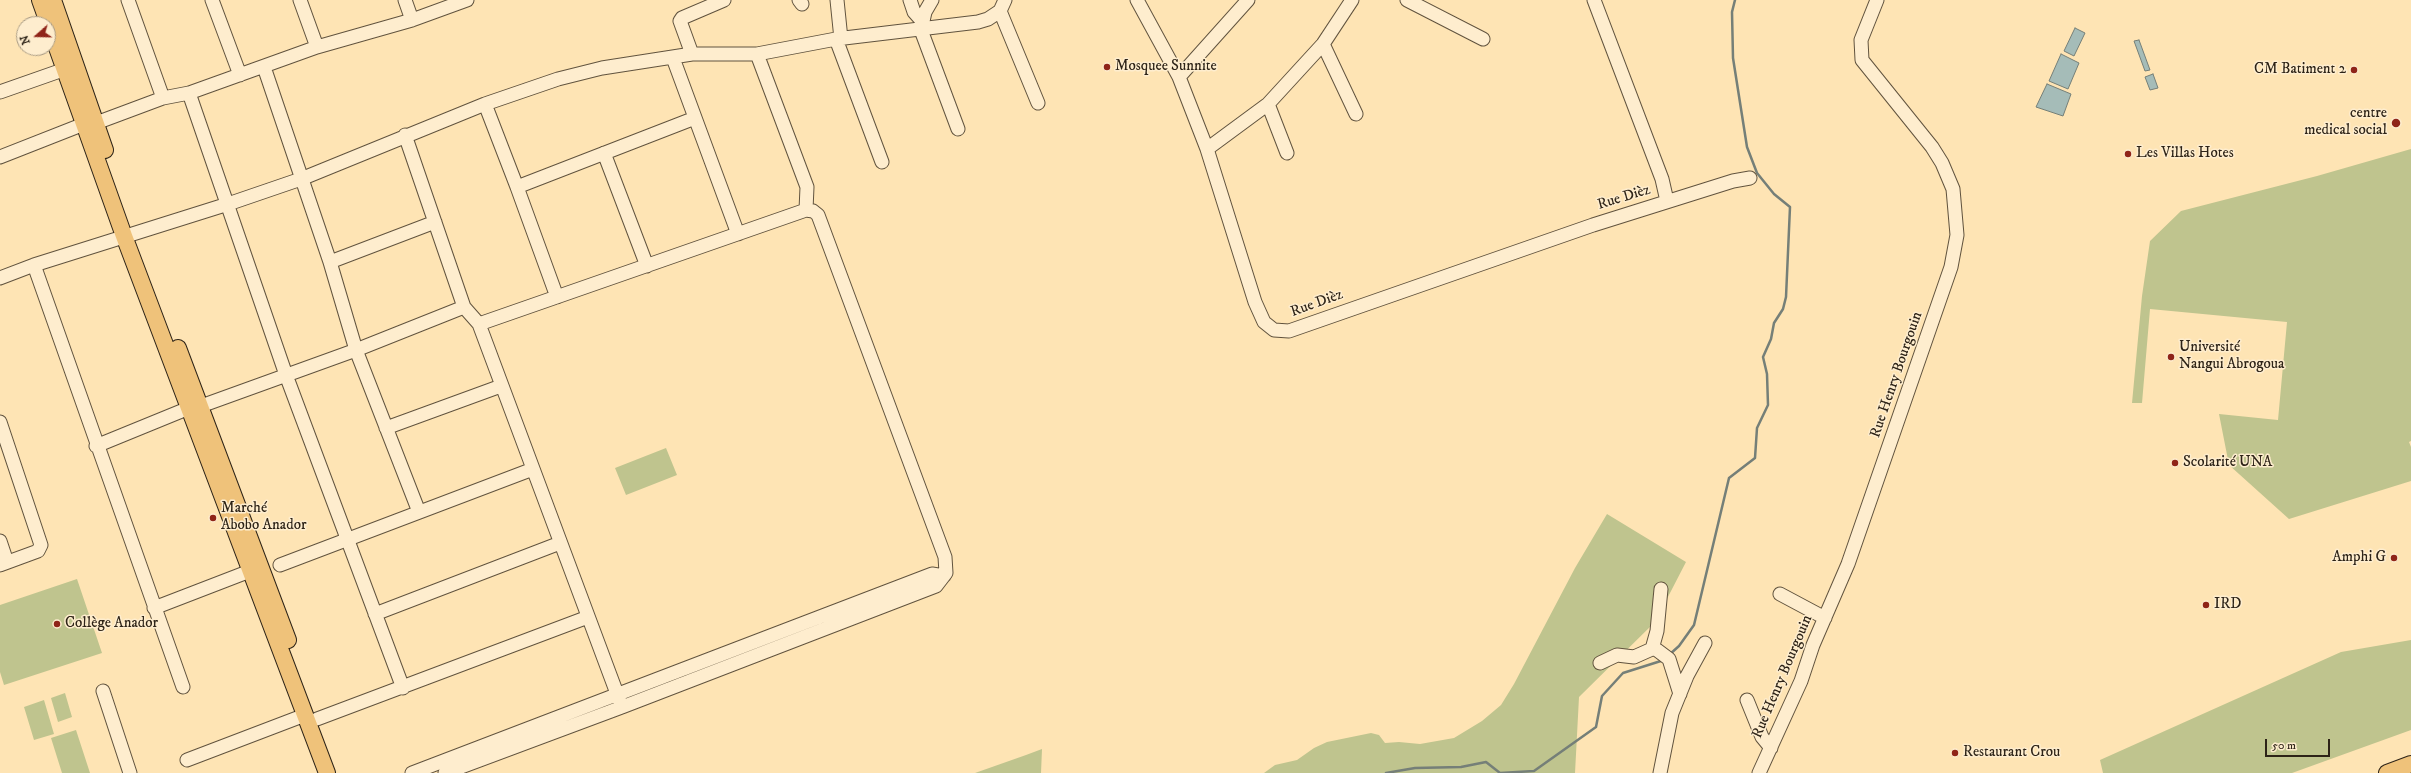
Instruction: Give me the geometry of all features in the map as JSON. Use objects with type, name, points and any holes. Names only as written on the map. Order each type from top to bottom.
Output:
[{"type":"main road","points":[[40,0],[70,67],[128,234],[195,407],[311,717],[327,773]]},
{"type":"main road","points":[[52,0],[70,67]]},
{"type":"main road","points":[[195,407],[250,571],[311,717],[337,773]]},
{"type":"main road","points":[[2387,773],[2411,764]]},
{"type":"street","points":[[128,0],[163,98]]},
{"type":"street","points":[[212,0],[240,75]]},
{"type":"street","points":[[300,0],[317,47]]},
{"type":"street","points":[[405,0],[412,20]]},
{"type":"street","points":[[0,158],[90,123],[163,98],[189,93],[317,47],[412,20],[467,0]]},
{"type":"street","points":[[692,54],[680,21],[682,18],[724,0]]},
{"type":"street","points":[[837,0],[839,39],[882,162]]},
{"type":"street","points":[[910,0],[914,12],[922,26],[958,129]]},
{"type":"street","points":[[922,26],[932,0]]},
{"type":"street","points":[[1179,77],[1248,0]]},
{"type":"street","points":[[1207,149],[1268,104],[1323,44],[1352,0]]},
{"type":"street","points":[[1594,0],[1662,179],[1667,201]]},
{"type":"street","name":"Rue Henry Bourgouin","points":[[1759,773],[1801,681],[1813,645],[1853,550],[1951,267],[1957,235],[1953,189],[1942,163],[1932,147],[1862,60],[1860,40],[1877,0]]},
{"type":"street","name":"Rue Dièz","points":[[1140,1],[1179,77],[1207,149],[1255,302],[1264,322],[1274,330],[1289,331],[1667,201],[1750,178]]},
{"type":"street","points":[[1413,1],[1483,39]]},
{"type":"street","points":[[0,278],[34,265],[128,234],[228,204],[301,179],[405,135],[485,104],[565,77],[602,68],[692,54],[758,54],[922,26],[978,22],[988,19],[1002,5],[1038,103]]},
{"type":"street","points":[[1323,44],[1356,114]]},
{"type":"street","points":[[758,54],[807,187],[806,210]]},
{"type":"street","points":[[673,58],[738,234]]},
{"type":"street","points":[[1,89],[70,67]]},
{"type":"street","points":[[264,67],[330,262],[356,350],[419,512]]},
{"type":"street","points":[[189,93],[286,375],[403,688]]},
{"type":"street","points":[[485,104],[557,297]]},
{"type":"street","points":[[1268,104],[1287,153]]},
{"type":"street","points":[[517,187],[695,118]]},
{"type":"street","points":[[405,135],[464,307],[479,324],[622,707]]},
{"type":"street","points":[[604,153],[647,266]]},
{"type":"street","points":[[445,773],[622,707],[936,586],[944,576],[947,568],[945,557],[818,215],[812,211],[806,210],[479,324]]},
{"type":"street","points":[[330,262],[435,222]]},
{"type":"street","points":[[34,265],[96,446],[183,687]]},
{"type":"street","points":[[96,446],[195,407],[356,350],[464,307]]},
{"type":"street","points":[[386,428],[501,386]]},
{"type":"street","points":[[0,422],[41,545],[38,551],[4,564],[0,541]]},
{"type":"street","points":[[280,565],[533,469]]},
{"type":"street","points":[[375,614],[560,543]]},
{"type":"street","points":[[154,608],[250,571]]},
{"type":"street","points":[[412,773],[932,574],[944,576]]},
{"type":"street","points":[[1654,649],[1661,589]]},
{"type":"street","points":[[1780,594],[1825,618]]},
{"type":"street","points":[[188,760],[311,717],[403,688],[588,617]]},
{"type":"street","points":[[1660,773],[1665,740],[1680,694],[1705,643]]},
{"type":"street","points":[[1654,649],[1669,659],[1680,694]]},
{"type":"street","points":[[1600,663],[1617,655],[1634,657],[1654,649]]},
{"type":"street","points":[[103,691],[130,773]]},
{"type":"street","points":[[1747,700],[1762,737],[1771,748]]},
{"type":"green space","points":[[2411,149],[2411,441],[2409,442],[2411,447],[2411,481],[2289,519],[2229,465],[2219,414],[2278,420],[2287,322],[2150,309],[2142,403],[2132,403],[2142,296],[2150,241],[2181,211],[2317,176]]},
{"type":"green space","points":[[666,448],[677,475],[626,495],[615,468]]},
{"type":"green space","points":[[1607,514],[1686,562],[1655,622],[1579,697],[1575,773],[1264,773],[1275,765],[1297,760],[1314,748],[1327,742],[1371,733],[1379,735],[1385,743],[1399,742],[1420,744],[1454,738],[1482,721],[1501,705],[1514,684],[1575,568]]},
{"type":"green space","points":[[77,579],[102,653],[4,685],[0,672],[0,605]]},
{"type":"green space","points":[[2411,640],[2411,730],[2292,773],[2103,773],[2100,760],[2341,652]]},
{"type":"green space","points":[[65,693],[72,717],[58,722],[51,698]]},
{"type":"green space","points":[[44,700],[54,734],[34,740],[24,707]]},
{"type":"green space","points":[[76,730],[90,773],[62,773],[51,738]]},
{"type":"green space","points":[[1042,749],[1041,773],[975,773],[1026,755]]},
{"type":"water","points":[[2075,28],[2085,33],[2074,56],[2064,51]]},
{"type":"water","points":[[2139,40],[2150,70],[2145,71],[2134,41]]},
{"type":"water","points":[[2061,54],[2079,63],[2068,89],[2049,81]]},
{"type":"water","points":[[2153,74],[2158,88],[2150,90],[2145,77]]},
{"type":"water","points":[[2047,84],[2071,94],[2063,116],[2036,107]]},
{"type":"waterway","points":[[1669,655],[1679,646],[1694,625],[1729,478],[1755,458],[1757,428],[1768,405],[1767,374],[1763,357],[1771,339],[1774,323],[1783,309],[1786,297],[1790,207],[1774,194],[1757,173],[1747,147],[1733,58],[1732,12],[1735,0]]},
{"type":"waterway","points":[[1386,773],[1415,768],[1461,767],[1486,762],[1500,773],[1534,771],[1596,727],[1602,696],[1623,673],[1664,660]]},
{"type":"place","name":"Mosquee Sunnite","points":[[1107,67]]},
{"type":"place","name":"CM Batiment 2","points":[[2354,70]]},
{"type":"place","name":"centre medical social","points":[[2396,123]]},
{"type":"place","name":"Les Villas Hotes","points":[[2128,154]]},
{"type":"place","name":"Université Nangui Abrogoua","points":[[2171,357]]},
{"type":"place","name":"Scolarité UNA","points":[[2175,463]]},
{"type":"place","name":"Marché Abobo Anador","points":[[213,518]]},
{"type":"place","name":"Amphi G","points":[[2394,558]]},
{"type":"place","name":"IRD","points":[[2206,605]]},
{"type":"place","name":"Collège Anador","points":[[57,624]]},
{"type":"place","name":"Restaurant Crou","points":[[1955,753]]}]
